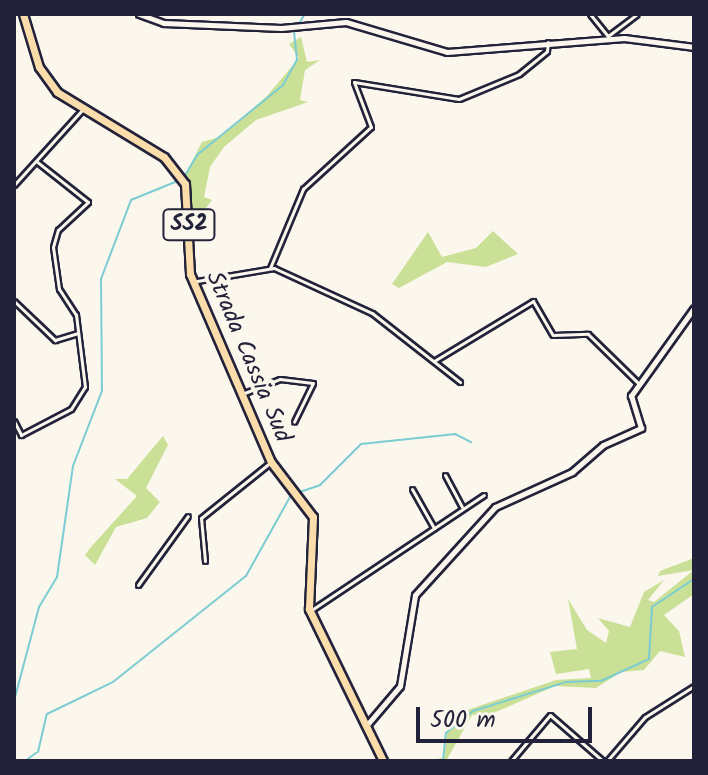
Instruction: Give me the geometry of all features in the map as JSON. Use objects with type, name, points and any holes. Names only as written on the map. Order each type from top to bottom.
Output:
[{"type":"main road","name":"Strada Cassia Sud","points":[[23,14],[42,75],[83,109],[164,157],[182,178],[193,281],[271,462],[303,501],[314,522],[305,588],[310,611],[383,761]]},
{"type":"street","points":[[139,14],[164,23],[293,28],[350,23],[447,52],[608,38],[694,47]]},
{"type":"street","points":[[590,14],[608,38]]},
{"type":"street","points":[[608,38],[637,14]]},
{"type":"street","points":[[270,268],[303,189],[371,127],[354,82],[459,99],[519,74],[547,51],[548,42]]},
{"type":"street","points":[[14,185],[83,109]]},
{"type":"street","points":[[14,421],[21,435],[81,399],[80,331],[59,289],[53,247],[58,230],[88,202],[75,184],[36,161]]},
{"type":"street","points":[[193,281],[270,268],[372,313],[460,382]]},
{"type":"street","points":[[14,301],[55,340],[80,331]]},
{"type":"street","points":[[434,361],[533,301],[553,335],[588,334],[639,384]]},
{"type":"street","points":[[366,726],[400,686],[418,591],[495,507],[572,472],[610,440],[641,428],[629,403],[639,384],[694,308]]},
{"type":"street","points":[[242,394],[280,379],[315,385],[294,422]]},
{"type":"street","points":[[205,561],[201,518],[271,462]]},
{"type":"street","points":[[445,475],[463,509]]},
{"type":"street","points":[[412,489],[434,528]]},
{"type":"street","points":[[310,611],[484,495]]},
{"type":"street","points":[[138,585],[188,516]]},
{"type":"street","points":[[511,761],[550,715],[605,761],[645,717],[694,686]]},
{"type":"green space","points":[[301,37],[307,62],[320,60],[305,70],[300,100],[308,102],[256,120],[224,147],[210,167],[204,197],[212,200],[194,224],[184,177],[202,142],[220,137],[267,96],[299,58],[289,44]]},
{"type":"green space","points":[[493,231],[518,254],[486,267],[447,262],[399,288],[392,284],[428,232],[442,257],[476,248]]},
{"type":"green space","points":[[163,436],[168,445],[146,488],[160,502],[147,518],[116,527],[95,565],[85,555],[137,496],[115,479],[127,479]]},
{"type":"green space","points":[[694,558],[694,570],[658,576],[660,571]]},
{"type":"green space","points":[[694,570],[694,594],[664,615],[679,631],[685,657],[660,651],[644,670],[621,672],[596,688],[555,686],[489,715],[472,715],[446,761],[413,761],[444,758],[448,727],[470,709],[556,680],[591,678],[589,669],[556,674],[550,652],[577,649],[568,599],[587,630],[606,643],[609,631],[598,618],[630,627],[644,592],[664,580],[648,600],[654,602]]},
{"type":"waterway","points":[[184,177],[197,155],[283,85],[297,60],[294,32],[305,14]]},
{"type":"waterway","points":[[14,701],[39,607],[57,577],[73,466],[102,391],[101,279],[131,200],[180,180]]},
{"type":"waterway","points":[[297,493],[320,485],[361,444],[455,434],[471,442]]},
{"type":"waterway","points":[[38,752],[47,714],[113,682],[246,576],[291,495]]},
{"type":"waterway","points":[[443,761],[446,733],[473,711],[566,682],[601,681],[649,659],[652,607],[694,579]]},
{"type":"waterway","points":[[25,761],[36,753]]},
{"type":"waterway","points":[[419,761],[442,761]]}]
